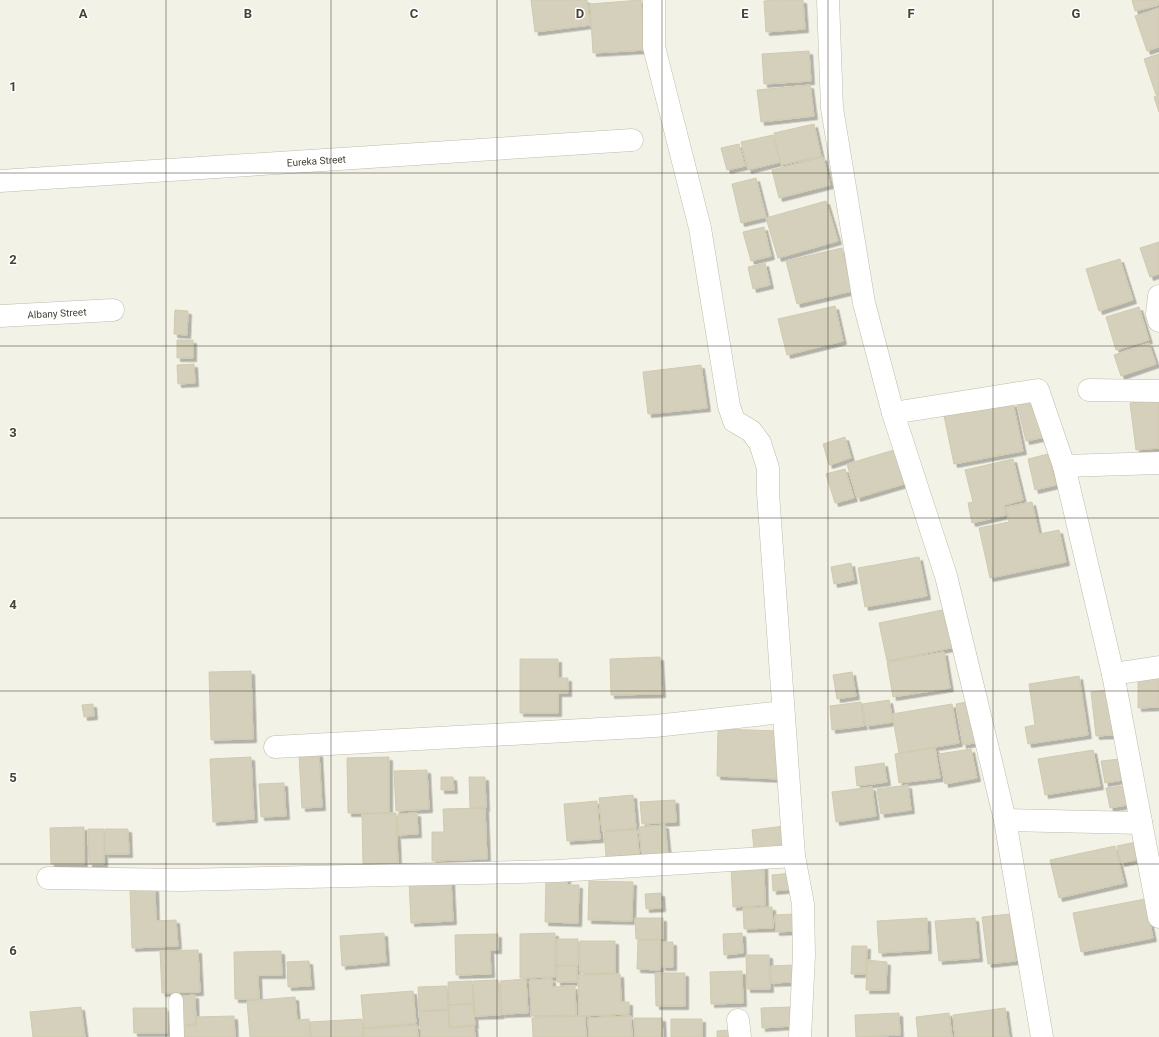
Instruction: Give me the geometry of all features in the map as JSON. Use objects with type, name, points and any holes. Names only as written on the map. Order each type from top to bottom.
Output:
[{"type":"street","points":[[654,0],[654,47],[700,228],[729,406],[734,421],[750,431],[760,442],[768,468],[768,493],[794,856],[803,904],[804,955],[800,1037]]},
{"type":"street","points":[[828,0],[832,108],[864,303],[893,413],[946,576],[1004,820],[1042,1037]]},
{"type":"street","name":"Eureka Street","points":[[0,181],[632,140]]},
{"type":"street","points":[[1159,296],[1157,314],[1159,321]]},
{"type":"street","name":"Albany Street","points":[[0,316],[113,310]]},
{"type":"street","points":[[893,413],[1038,390],[1064,466],[1113,674],[1159,915]]},
{"type":"street","points":[[1089,390],[1159,391]]},
{"type":"street","points":[[1064,466],[1159,463]]},
{"type":"street","points":[[1113,674],[1159,667]]},
{"type":"street","points":[[275,747],[655,726],[783,712]]},
{"type":"street","points":[[1004,820],[1141,824]]},
{"type":"street","points":[[48,878],[183,880],[557,871],[794,856]]},
{"type":"lane","points":[[176,1000],[177,1037]]},
{"type":"building","points":[[531,0],[587,0],[590,25],[535,32]]},
{"type":"building","points":[[641,0],[645,50],[593,53],[590,4]]},
{"type":"building","points":[[803,0],[805,29],[766,32],[764,1]]},
{"type":"building","points":[[1132,0],[1158,0],[1159,5],[1135,11]]},
{"type":"building","points":[[1159,8],[1159,47],[1147,51],[1135,16]]},
{"type":"building","points":[[809,51],[811,81],[764,84],[762,54]]},
{"type":"building","points":[[1159,54],[1159,94],[1156,95],[1144,59]]},
{"type":"building","points":[[810,85],[814,116],[761,122],[757,90]]},
{"type":"building","points":[[1159,95],[1159,112],[1154,97]]},
{"type":"building","points":[[814,124],[821,156],[781,165],[774,133]]},
{"type":"building","points":[[773,135],[780,162],[748,170],[741,142]]},
{"type":"building","points":[[739,144],[745,166],[727,170],[721,148]]},
{"type":"building","points":[[823,157],[830,185],[779,198],[772,170]]},
{"type":"building","points":[[756,178],[766,217],[741,223],[732,184]]},
{"type":"building","points":[[826,201],[838,241],[778,258],[766,218]]},
{"type":"building","points":[[764,227],[771,256],[751,261],[743,232]]},
{"type":"building","points":[[1159,242],[1159,274],[1150,277],[1140,248]]},
{"type":"building","points":[[842,248],[852,291],[797,304],[786,261]]},
{"type":"building","points":[[1120,259],[1133,300],[1099,311],[1086,269]]},
{"type":"building","points":[[765,263],[770,285],[753,289],[748,267]]},
{"type":"building","points":[[835,306],[843,341],[787,355],[778,319]]},
{"type":"building","points":[[1139,307],[1149,340],[1116,350],[1106,317]]},
{"type":"building","points":[[175,310],[188,311],[187,335],[174,334]]},
{"type":"building","points":[[177,340],[193,340],[193,358],[177,358]]},
{"type":"building","points":[[1149,343],[1156,364],[1121,376],[1114,355]]},
{"type":"building","points":[[194,364],[195,383],[178,384],[177,365]]},
{"type":"building","points":[[701,365],[707,408],[648,414],[643,372]]},
{"type":"building","points":[[1037,399],[1045,437],[1026,441],[1017,403]]},
{"type":"building","points":[[1159,400],[1159,448],[1136,450],[1130,403]]},
{"type":"building","points":[[1013,403],[1023,451],[954,464],[944,416]]},
{"type":"building","points":[[845,437],[851,458],[829,465],[823,444]]},
{"type":"building","points":[[894,450],[904,484],[857,498],[847,464]]},
{"type":"building","points":[[1048,454],[1056,485],[1035,490],[1028,459]]},
{"type":"building","points":[[1013,459],[1023,500],[1004,505],[1006,515],[972,523],[968,503],[973,502],[965,470]]},
{"type":"building","points":[[845,469],[854,498],[835,503],[826,474]]},
{"type":"building","points":[[1032,502],[1039,534],[1059,530],[1066,562],[990,578],[979,528],[1009,522],[1006,507]]},
{"type":"building","points":[[919,557],[927,596],[865,607],[858,568]]},
{"type":"building","points":[[851,563],[854,580],[834,584],[831,567]]},
{"type":"building","points":[[947,609],[955,647],[887,661],[879,623]]},
{"type":"building","points":[[944,652],[950,688],[893,697],[887,662]]},
{"type":"building","points":[[660,657],[662,694],[611,695],[610,659]]},
{"type":"building","points":[[520,659],[558,659],[558,678],[568,678],[568,693],[558,693],[558,713],[520,713]]},
{"type":"building","points":[[251,671],[253,739],[211,740],[209,672]]},
{"type":"building","points":[[852,672],[856,696],[837,699],[833,675]]},
{"type":"building","points":[[1138,674],[1159,674],[1159,707],[1138,708]]},
{"type":"building","points":[[1079,676],[1088,735],[1028,744],[1025,727],[1035,725],[1029,684]]},
{"type":"building","points":[[1108,690],[1113,735],[1096,736],[1091,692]]},
{"type":"building","points":[[889,700],[893,722],[866,726],[862,704]]},
{"type":"building","points":[[972,701],[980,742],[963,745],[956,704]]},
{"type":"building","points":[[861,702],[864,726],[832,730],[830,706]]},
{"type":"building","points":[[93,704],[94,716],[84,717],[82,705]]},
{"type":"building","points":[[952,704],[959,743],[899,753],[892,714]]},
{"type":"building","points":[[718,729],[780,731],[779,779],[717,776]]},
{"type":"building","points":[[935,748],[940,778],[899,783],[895,754]]},
{"type":"building","points":[[971,749],[977,778],[945,784],[939,754]]},
{"type":"building","points":[[1093,750],[1100,786],[1045,795],[1038,759]]},
{"type":"building","points":[[319,753],[322,807],[302,808],[299,755]]},
{"type":"building","points":[[251,757],[254,819],[213,822],[210,759]]},
{"type":"building","points":[[389,757],[389,813],[348,813],[347,758]]},
{"type":"building","points":[[1120,759],[1123,780],[1105,783],[1101,761]]},
{"type":"building","points":[[884,763],[887,782],[857,786],[855,767]]},
{"type":"building","points":[[427,770],[429,809],[396,811],[394,771]]},
{"type":"building","points":[[441,777],[453,777],[454,790],[441,790]]},
{"type":"building","points":[[469,777],[485,777],[486,808],[470,808]]},
{"type":"building","points":[[284,783],[286,816],[261,817],[259,784]]},
{"type":"building","points":[[908,785],[911,810],[881,814],[877,789]]},
{"type":"building","points":[[1124,786],[1127,805],[1110,808],[1106,788]]},
{"type":"building","points":[[872,787],[876,816],[836,822],[832,792]]},
{"type":"building","points":[[633,795],[636,828],[602,831],[599,798]]},
{"type":"building","points":[[675,800],[676,822],[642,824],[640,802]]},
{"type":"building","points":[[597,801],[600,839],[567,841],[564,804]]},
{"type":"building","points":[[485,808],[487,859],[432,861],[432,832],[444,832],[443,809]]},
{"type":"building","points":[[396,813],[398,863],[363,864],[362,814]]},
{"type":"building","points":[[417,813],[418,834],[398,835],[398,814]]},
{"type":"building","points":[[665,825],[668,855],[642,857],[639,827]]},
{"type":"building","points":[[785,826],[787,846],[754,849],[752,830]]},
{"type":"building","points":[[84,827],[84,864],[51,864],[50,828]]},
{"type":"building","points":[[88,829],[104,829],[104,864],[89,864]]},
{"type":"building","points":[[105,829],[128,829],[129,854],[105,854]]},
{"type":"building","points":[[637,830],[639,854],[606,857],[604,832]]},
{"type":"building","points":[[1136,842],[1140,859],[1121,863],[1117,846]]},
{"type":"building","points":[[1115,846],[1124,883],[1059,898],[1050,860]]},
{"type":"building","points":[[764,865],[765,905],[733,907],[731,866]]},
{"type":"building","points":[[793,873],[794,889],[773,891],[772,875]]},
{"type":"building","points":[[546,877],[567,878],[567,885],[579,885],[578,923],[545,922]]},
{"type":"building","points":[[451,880],[453,921],[411,923],[409,881]]},
{"type":"building","points":[[589,881],[633,882],[632,921],[588,920]]},
{"type":"building","points":[[155,888],[156,921],[176,920],[178,946],[132,948],[130,889]]},
{"type":"building","points":[[661,893],[662,908],[646,909],[645,894]]},
{"type":"building","points":[[1145,899],[1153,938],[1081,952],[1073,913]]},
{"type":"building","points":[[772,907],[773,928],[744,929],[743,908]]},
{"type":"building","points":[[795,914],[796,931],[776,932],[775,915]]},
{"type":"building","points":[[1010,914],[1016,961],[988,964],[982,917]]},
{"type":"building","points":[[635,918],[663,918],[663,939],[636,939]]},
{"type":"building","points":[[927,918],[928,950],[879,953],[877,921]]},
{"type":"building","points":[[975,918],[979,958],[939,961],[935,921]]},
{"type":"building","points":[[384,933],[386,962],[342,966],[340,936]]},
{"type":"building","points":[[555,933],[555,977],[520,978],[520,934]]},
{"type":"building","points":[[742,933],[743,953],[724,955],[723,934]]},
{"type":"building","points":[[498,934],[498,950],[490,950],[491,974],[456,975],[455,935]]},
{"type":"building","points":[[557,939],[578,939],[578,965],[557,965]]},
{"type":"building","points":[[638,940],[660,940],[660,970],[637,969]]},
{"type":"building","points":[[580,941],[615,941],[615,973],[580,973]]},
{"type":"building","points":[[661,942],[673,942],[673,967],[662,967]]},
{"type":"building","points":[[852,946],[867,946],[866,974],[851,974]]},
{"type":"building","points":[[198,950],[200,992],[162,993],[160,951]]},
{"type":"building","points":[[281,951],[282,975],[258,975],[259,999],[235,999],[234,952]]},
{"type":"building","points":[[746,955],[769,955],[770,989],[747,989]]},
{"type":"building","points":[[867,960],[887,962],[886,990],[866,990]]},
{"type":"building","points":[[309,961],[311,986],[288,987],[287,962]]},
{"type":"building","points":[[794,965],[795,982],[771,983],[771,966]]},
{"type":"building","points":[[557,966],[577,966],[577,982],[557,982]]},
{"type":"building","points":[[742,971],[743,1003],[711,1004],[710,972]]},
{"type":"building","points":[[655,973],[685,973],[685,1006],[656,1006]]},
{"type":"building","points":[[620,974],[621,1002],[629,1002],[629,1014],[579,1016],[578,975]]},
{"type":"building","points":[[526,979],[528,1013],[502,1014],[500,981]]},
{"type":"building","points":[[552,979],[552,987],[575,986],[576,1015],[531,1016],[530,980]]},
{"type":"building","points":[[498,980],[501,1015],[475,1016],[473,981]]},
{"type":"building","points":[[472,981],[473,1003],[449,1005],[448,982]]},
{"type":"building","points":[[447,986],[448,1009],[419,1011],[418,987]]},
{"type":"building","points":[[413,991],[416,1023],[364,1028],[361,995]]},
{"type":"building","points":[[195,995],[196,1024],[183,1025],[182,996]]},
{"type":"building","points":[[295,997],[297,1020],[309,1019],[310,1037],[250,1037],[247,1001]]},
{"type":"building","points":[[473,1004],[475,1025],[450,1027],[449,1005]]},
{"type":"building","points":[[81,1007],[85,1037],[33,1037],[30,1012]]},
{"type":"building","points":[[790,1007],[791,1026],[762,1028],[761,1008]]},
{"type":"building","points":[[133,1008],[167,1008],[167,1033],[134,1033]]},
{"type":"building","points":[[1005,1008],[1009,1037],[955,1037],[953,1015]]},
{"type":"building","points":[[448,1010],[449,1028],[474,1026],[475,1037],[421,1037],[419,1012]]},
{"type":"building","points":[[899,1013],[900,1035],[856,1037],[855,1015]]},
{"type":"building","points":[[949,1013],[952,1037],[918,1037],[916,1017]]},
{"type":"building","points":[[234,1016],[235,1037],[183,1037],[183,1026],[197,1026],[196,1017]]},
{"type":"building","points":[[585,1016],[586,1037],[533,1037],[532,1018]]},
{"type":"building","points":[[631,1016],[632,1037],[589,1037],[588,1018]]},
{"type":"building","points":[[634,1018],[662,1018],[663,1037],[635,1037]]},
{"type":"building","points":[[362,1019],[363,1037],[311,1037],[310,1022]]},
{"type":"building","points":[[671,1019],[702,1019],[702,1037],[671,1037]]},
{"type":"building","points":[[417,1025],[418,1037],[364,1037],[364,1029]]},
{"type":"building","points":[[731,1030],[731,1037],[717,1037],[717,1031]]}]
